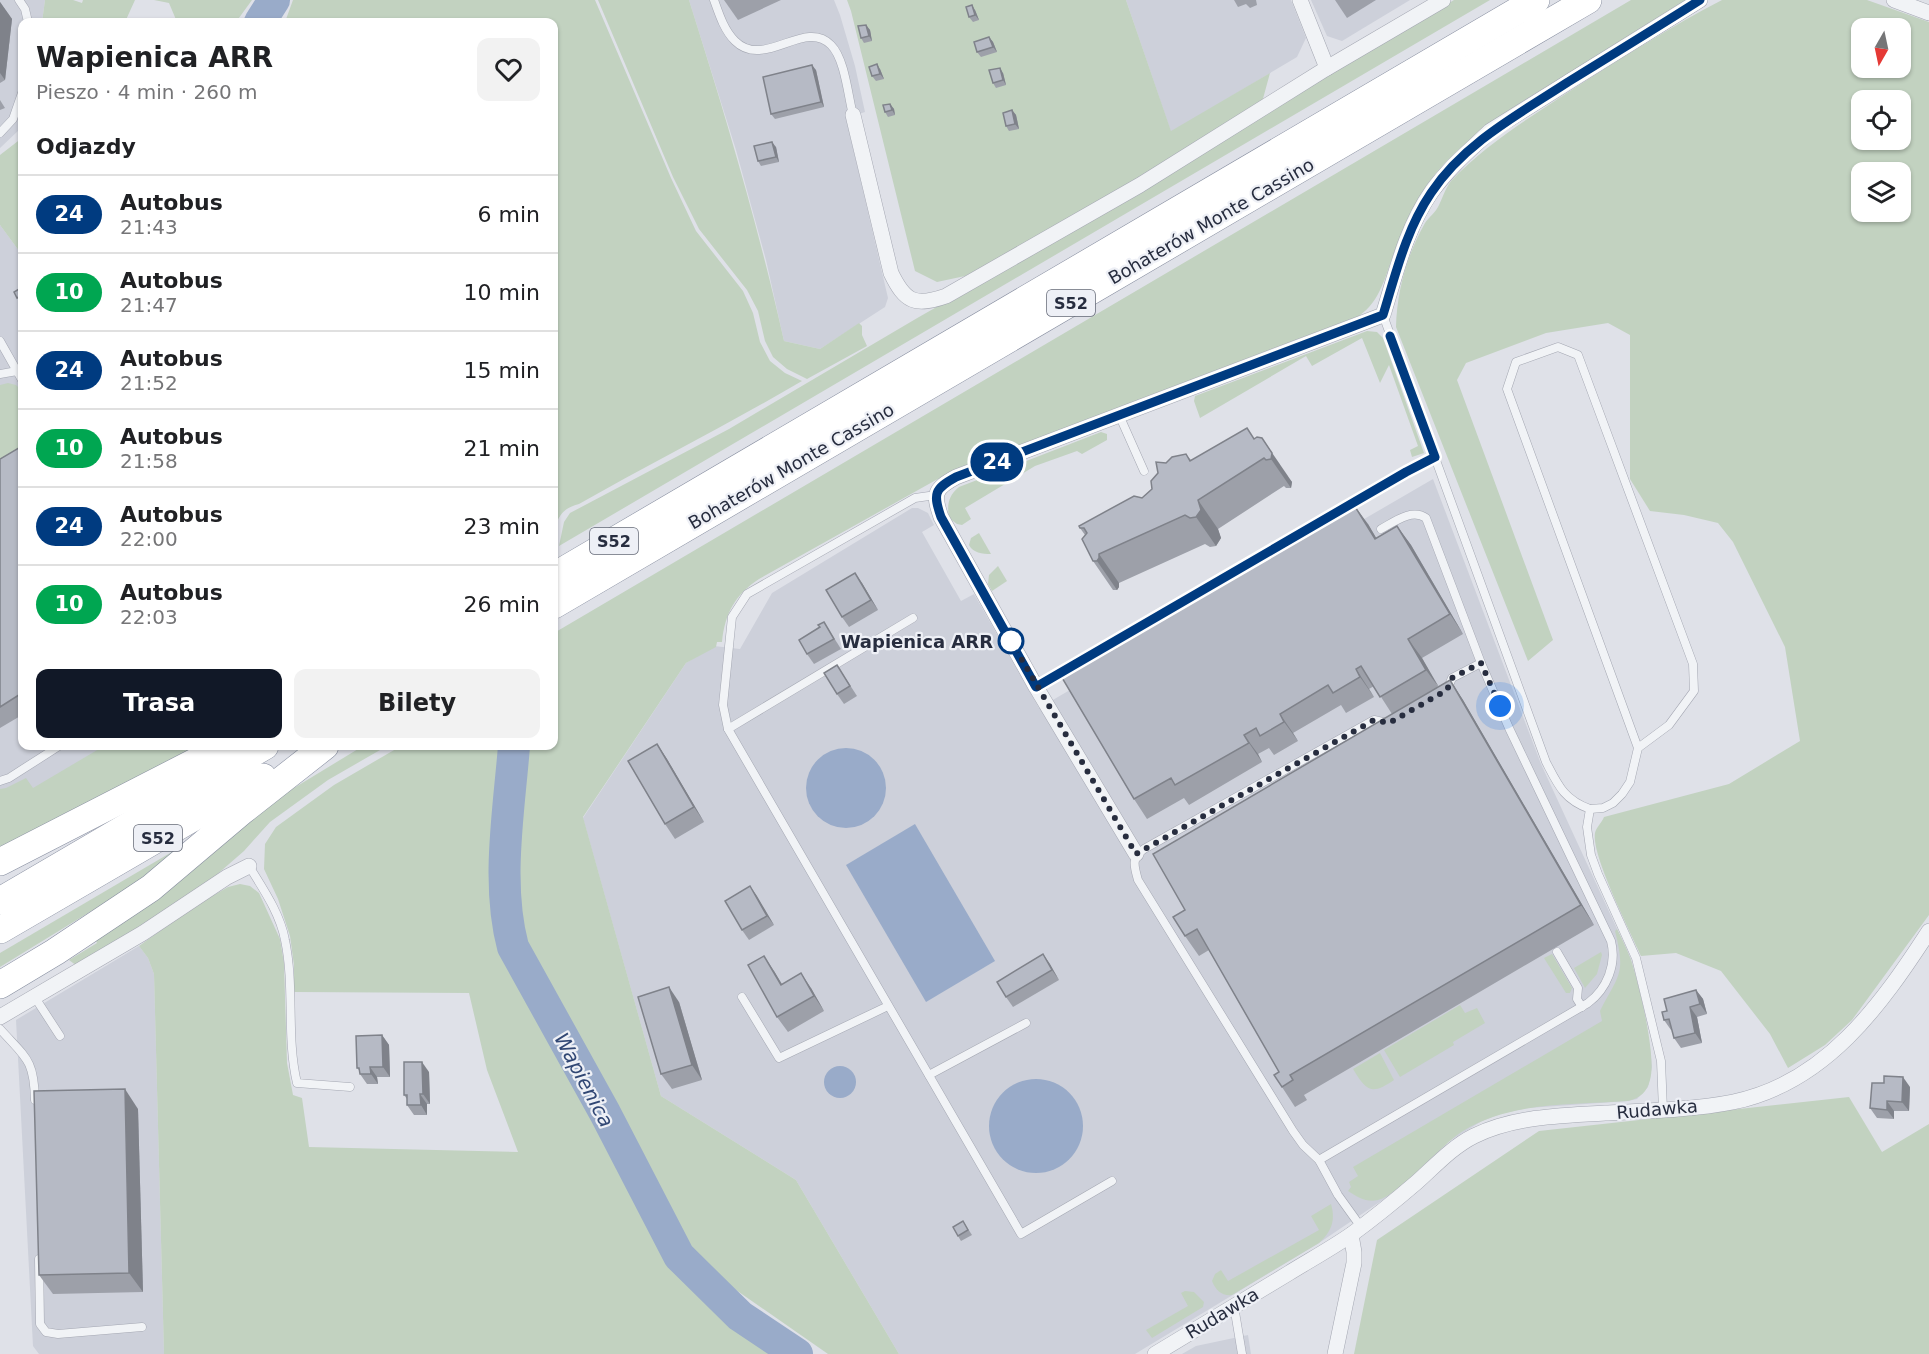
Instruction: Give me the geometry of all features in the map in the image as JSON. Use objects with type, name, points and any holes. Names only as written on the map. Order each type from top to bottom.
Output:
[{"type":"highway","name":"Bohaterów Monte Cassino","points":[[558,573],[1536,0]]},
{"type":"highway","name":"Bohaterów Monte Cassino","points":[[558,603],[1588,0]]},
{"type":"highway","points":[[0,862],[218,750]]},
{"type":"highway","name":"S52","points":[[0,901],[258,750]]},
{"type":"highway","name":"S52","points":[[0,930],[309,750]]},
{"type":"highway","points":[[0,985],[55,952],[151,888],[241,812],[320,750]]},
{"type":"street","points":[[1300,0],[1327,68]]},
{"type":"street","points":[[853,116],[891,273],[899,291],[913,300],[929,302],[946,296],[1140,185],[1327,68],[1443,0]]},
{"type":"street","points":[[1136,854],[1036,687],[941,517],[935,500],[936,495],[944,484],[956,477],[1120,417],[1383,315],[1406,241],[1417,217],[1432,192],[1467,153],[1491,131],[1700,0]]},
{"type":"street","points":[[1894,0],[1929,13]]},
{"type":"street","points":[[0,1017],[143,933],[227,877],[249,866]]},
{"type":"street","name":"Rudawka","points":[[1155,1354],[1356,1231],[1454,1149],[1474,1136],[1501,1126],[1540,1117],[1663,1110],[1734,1102],[1764,1092],[1794,1078],[1821,1061],[1848,1039],[1874,1011],[1929,931]]},
{"type":"street","points":[[1335,1354],[1354,1263],[1356,1231]]},
{"type":"lane","points":[[20,0],[26,18]]},
{"type":"lane","points":[[714,0],[723,24],[736,43],[748,50],[768,49],[807,37],[824,39],[832,45],[840,60],[853,116]]},
{"type":"lane","points":[[0,133],[13,119],[18,105]]},
{"type":"lane","points":[[1383,315],[1546,762],[1566,796],[1575,804],[1590,809],[1604,808],[1622,794],[1630,782],[1638,748],[1507,389],[1516,362],[1558,347],[1578,355],[1693,664],[1694,691],[1669,725],[1638,748]]},
{"type":"lane","points":[[0,341],[17,371],[0,374]]},
{"type":"lane","points":[[1120,417],[1144,471]]},
{"type":"lane","points":[[1036,687],[1435,457]]},
{"type":"lane","points":[[936,495],[915,498],[747,594],[732,617],[723,705],[728,729],[1021,1234],[1112,1181]]},
{"type":"lane","points":[[1319,1160],[1594,999],[1602,990],[1613,963],[1611,941],[1509,728],[1481,663],[1426,518],[1410,514],[1381,529]]},
{"type":"lane","points":[[728,729],[913,618]]},
{"type":"lane","points":[[1438,696],[1447,690],[1452,678],[1481,663]]},
{"type":"lane","points":[[1356,1231],[1319,1160],[1293,1131],[1138,880],[1133,864],[1136,854],[1374,720],[1389,723],[1399,718]]},
{"type":"lane","points":[[0,781],[9,778],[53,750]]},
{"type":"lane","points":[[1590,809],[1587,827],[1591,855],[1636,958],[1661,1061],[1663,1110]]},
{"type":"lane","points":[[249,866],[270,901],[285,939],[289,966],[292,1063],[297,1083],[350,1087]]},
{"type":"lane","points":[[1557,952],[1578,988],[1576,999],[1582,1007]]},
{"type":"lane","points":[[34,996],[60,1036]]},
{"type":"lane","points":[[742,997],[779,1058],[888,1006]]},
{"type":"lane","points":[[929,1076],[1026,1023]]},
{"type":"lane","points":[[0,1029],[32,1068],[36,1114]]},
{"type":"lane","points":[[39,1254],[40,1324],[46,1332],[58,1334],[142,1327]]},
{"type":"lane","points":[[1234,1306],[1242,1354]]},
{"type":"shaded area","points":[[0,0],[45,0],[43,18],[18,18],[18,131],[0,148]]},
{"type":"shaded area","points":[[689,0],[834,0],[840,15],[865,112],[846,118],[888,298],[885,307],[820,349],[784,341],[766,260],[736,150]]},
{"type":"shaded area","points":[[1126,0],[1291,0],[1306,38],[1297,57],[1171,132]]},
{"type":"shaded area","points":[[1311,0],[1410,0],[1342,41],[1327,36]]},
{"type":"shaded area","points":[[0,225],[18,250],[18,750],[146,750],[0,826]]},
{"type":"shaded area","points":[[1433,479],[1541,764],[1631,959],[1650,1048],[1652,1067],[1648,1087],[1637,1099],[1628,1101],[1528,1108],[1503,1113],[1482,1121],[1446,1143],[1390,1195],[1319,1243],[1135,1354],[899,1354],[796,1180],[661,1096],[583,818],[686,663],[714,646],[740,649],[772,593],[912,508],[928,513],[934,525],[922,532],[961,601],[974,594],[1039,708]]},
{"type":"shaded area","points":[[139,946],[148,958],[154,974],[164,1354],[39,1354],[33,1346],[16,1020]]},
{"type":"shaded area","points":[[1248,1335],[1251,1354],[1182,1354],[1196,1346]]},
{"type":"green space","points":[[45,0],[73,0],[82,3],[83,0],[135,0],[127,18],[43,18]]},
{"type":"green space","points":[[154,0],[252,0],[239,18],[175,18],[169,3]]},
{"type":"green space","points":[[293,0],[595,0],[696,231],[743,291],[753,313],[760,342],[770,361],[785,373],[802,381],[579,504],[566,509],[558,520],[558,18],[286,18]]},
{"type":"green space","points":[[598,0],[689,0],[740,170],[784,341],[820,349],[859,323],[862,326],[862,335],[867,346],[807,379],[787,369],[773,357],[765,341],[758,311],[747,290],[699,229],[673,177]]},
{"type":"green space","points":[[847,0],[1126,0],[1171,131],[1270,73],[1261,106],[1028,243],[965,276],[937,282],[915,271]]},
{"type":"green space","points":[[1454,0],[1490,0],[559,546],[564,522],[570,513],[729,429],[919,317],[1143,190]]},
{"type":"green space","points":[[1631,0],[1686,0],[1511,109],[1479,132],[1450,158],[1436,173],[1419,198],[1404,226],[1379,293],[1359,316],[999,453],[936,480],[759,579],[738,598],[733,606],[726,622],[722,642],[717,642],[716,647],[686,663],[583,817],[661,1096],[796,1180],[899,1354],[828,1354],[726,1283],[689,1245],[616,1105],[524,948],[516,907],[516,868],[525,750],[558,750],[558,631]]},
{"type":"green space","points":[[1722,0],[1867,0],[1929,22],[1929,915],[1852,1020],[1825,1045],[1788,1068],[1770,1034],[1721,971],[1676,953],[1641,956],[1605,876],[1595,844],[1595,833],[1604,817],[1729,784],[1800,741],[1785,647],[1733,542],[1718,523],[1684,515],[1650,511],[1630,479],[1630,335],[1608,323],[1546,333],[1466,363],[1457,380],[1553,640],[1528,661],[1396,327],[1398,300],[1408,260],[1425,223],[1438,208],[1451,181],[1493,143],[1664,32]]},
{"type":"green space","points":[[18,141],[18,250],[0,225],[0,155]]},
{"type":"green space","points":[[1367,331],[1377,332],[1383,338],[1424,453],[1412,457],[1410,450],[1418,446],[1389,365],[1380,383],[1362,338],[1312,366],[1306,356],[1200,418],[1194,401],[1195,396]]},
{"type":"green space","points":[[8,383],[18,387],[18,463],[0,474],[0,385]]},
{"type":"green space","points":[[1101,432],[1107,434],[1107,440],[1082,454],[1077,451],[1035,466],[965,508],[971,519],[962,525],[949,518],[949,501],[959,487]]},
{"type":"green space","points":[[979,533],[991,554],[975,551],[969,545],[971,538]]},
{"type":"green space","points":[[998,566],[1007,581],[992,591],[988,584],[989,575]]},
{"type":"green space","points":[[97,750],[198,750],[0,850],[0,789],[26,778],[33,788]]},
{"type":"green space","points":[[356,750],[380,750],[328,780],[270,822],[244,851],[206,884],[150,923],[77,966],[69,960],[97,943],[95,939],[271,802]]},
{"type":"green space","points":[[394,750],[503,750],[491,915],[504,954],[662,1252],[687,1285],[725,1318],[780,1354],[164,1354],[154,974],[148,958],[139,946],[193,907],[228,887],[240,884],[250,886],[259,893],[280,939],[284,963],[287,1063],[293,1095],[302,1098],[309,1147],[518,1152],[487,1070],[469,993],[294,992],[294,965],[290,936],[278,899],[264,869],[265,844],[276,827],[334,785]]},
{"type":"green space","points":[[182,846],[155,872],[0,967],[0,953]]},
{"type":"green space","points":[[1617,929],[1634,971],[1649,1038],[1652,1069],[1649,1084],[1642,1094],[1628,1101],[1543,1106],[1502,1114],[1482,1121],[1453,1138],[1408,1180],[1387,1196],[1370,1201],[1348,1191],[1351,1187],[1349,1182],[1358,1176],[1353,1167],[1602,1021],[1600,1011],[1619,974],[1620,957],[1615,931]]},
{"type":"green space","points":[[1601,952],[1597,974],[1585,988],[1574,968]]},
{"type":"green space","points":[[1552,954],[1572,988],[1570,993],[1566,993],[1544,958]]},
{"type":"green space","points":[[1460,1005],[1465,1013],[1477,1008],[1485,1023],[1453,1042],[1454,1045],[1400,1077],[1384,1050]]},
{"type":"green space","points":[[1380,1053],[1394,1080],[1380,1088],[1370,1089],[1362,1083],[1353,1069]]},
{"type":"green space","points":[[1849,1097],[1882,1152],[1929,1124],[1929,1354],[1354,1354],[1377,1240],[1539,1131]]},
{"type":"green space","points":[[1331,1204],[1333,1216],[1331,1226],[1327,1235],[1319,1243],[1232,1295],[1222,1294],[1215,1288],[1212,1281],[1215,1274],[1221,1270],[1228,1281],[1319,1230],[1311,1216]]},
{"type":"green space","points":[[1194,1292],[1204,1302],[1203,1307],[1152,1338],[1146,1330],[1188,1306],[1181,1293]]},
{"type":"water","points":[[846,748],[861,751],[874,760],[883,773],[886,788],[883,803],[874,816],[861,825],[846,828],[831,825],[818,816],[809,803],[806,788],[809,773],[818,760],[831,751]]},
{"type":"water","points":[[915,824],[995,961],[926,1002],[846,865]]},
{"type":"water","points":[[840,1066],[851,1071],[856,1082],[851,1093],[840,1098],[829,1093],[824,1082],[829,1071]]},
{"type":"water","points":[[1036,1079],[1054,1082],[1069,1093],[1080,1108],[1083,1126],[1080,1144],[1069,1159],[1054,1170],[1036,1173],[1018,1170],[1003,1159],[992,1144],[989,1126],[992,1108],[1003,1093],[1018,1082]]},
{"type":"building","points":[[972,5],[975,15],[969,17],[966,7]]},
{"type":"building","points":[[866,25],[869,36],[861,38],[858,26]]},
{"type":"building","points":[[989,37],[993,47],[977,52],[974,42]]},
{"type":"building","points":[[877,64],[880,74],[872,76],[869,67]]},
{"type":"building","points":[[812,65],[821,102],[771,114],[763,77]]},
{"type":"building","points":[[1000,68],[1003,80],[993,83],[989,70]]},
{"type":"building","points":[[890,104],[892,110],[885,112],[883,105]]},
{"type":"building","points":[[1012,110],[1015,124],[1006,126],[1003,113]]},
{"type":"building","points":[[772,142],[776,157],[758,161],[754,146]]},
{"type":"building","points":[[1247,428],[1254,439],[1262,438],[1272,453],[1271,459],[1264,458],[1198,500],[1201,510],[1196,517],[1190,518],[1185,515],[1099,554],[1097,561],[1093,561],[1082,539],[1087,533],[1079,526],[1134,496],[1142,498],[1152,489],[1151,481],[1158,473],[1156,462],[1166,463],[1172,457],[1186,454],[1190,461]]},
{"type":"building","points":[[18,448],[18,696],[0,707],[0,459]]},
{"type":"building","points":[[1354,505],[1375,539],[1397,526],[1450,614],[1408,639],[1426,670],[1380,697],[1361,666],[1356,669],[1360,677],[1333,693],[1328,685],[1280,714],[1284,722],[1260,736],[1256,728],[1244,735],[1249,743],[1175,785],[1171,778],[1134,799],[1061,676]]},
{"type":"building","points":[[855,573],[871,600],[842,617],[826,590]]},
{"type":"building","points":[[824,622],[834,639],[807,654],[799,640]]},
{"type":"building","points":[[837,665],[850,686],[837,694],[824,673]]},
{"type":"building","points":[[1450,680],[1581,905],[1290,1075],[1293,1080],[1282,1087],[1274,1075],[1279,1072],[1197,929],[1185,936],[1173,917],[1185,910],[1153,854]]},
{"type":"building","points":[[657,744],[694,807],[665,824],[628,761]]},
{"type":"building","points":[[750,886],[767,916],[742,930],[725,901]]},
{"type":"building","points":[[1043,954],[1052,970],[1006,997],[997,982]]},
{"type":"building","points":[[764,956],[781,985],[801,973],[814,996],[777,1017],[748,965]]},
{"type":"building","points":[[669,987],[692,1065],[661,1074],[638,997]]},
{"type":"building","points":[[1696,990],[1700,1004],[1690,1007],[1695,1033],[1674,1038],[1669,1019],[1664,1020],[1662,1012],[1667,1011],[1664,999]]},
{"type":"building","points":[[382,1035],[383,1067],[370,1067],[371,1074],[360,1074],[357,1068],[356,1036]]},
{"type":"building","points":[[404,1062],[422,1062],[421,1105],[407,1105],[407,1095],[404,1095]]},
{"type":"building","points":[[1884,1076],[1903,1077],[1902,1102],[1887,1101],[1887,1110],[1870,1108],[1872,1083],[1884,1083]]},
{"type":"building","points":[[125,1089],[129,1273],[39,1275],[34,1091]]},
{"type":"building","points":[[963,1221],[968,1230],[958,1236],[953,1227]]},
{"type":"waterway","name":"Wapienica","points":[[263,18],[274,0]]},
{"type":"waterway","name":"Wapienica","points":[[514,750],[505,847],[505,898],[513,947],[605,1113],[679,1256],[740,1316],[797,1354]]},
{"type":"bus line","name":"24","points":[[1390,336],[1435,457],[1036,687],[941,517],[935,500],[938,490],[956,477],[1120,417],[1383,315],[1406,241],[1417,217],[1432,192],[1458,162],[1491,131],[1700,0]]},
{"type":"place","name":"Wapienica ARR","points":[[1011,641]]},
{"type":"route","points":[[1011,641],[1136,854],[1374,720],[1389,723],[1447,690],[1452,678],[1481,663],[1500,706]]}]
